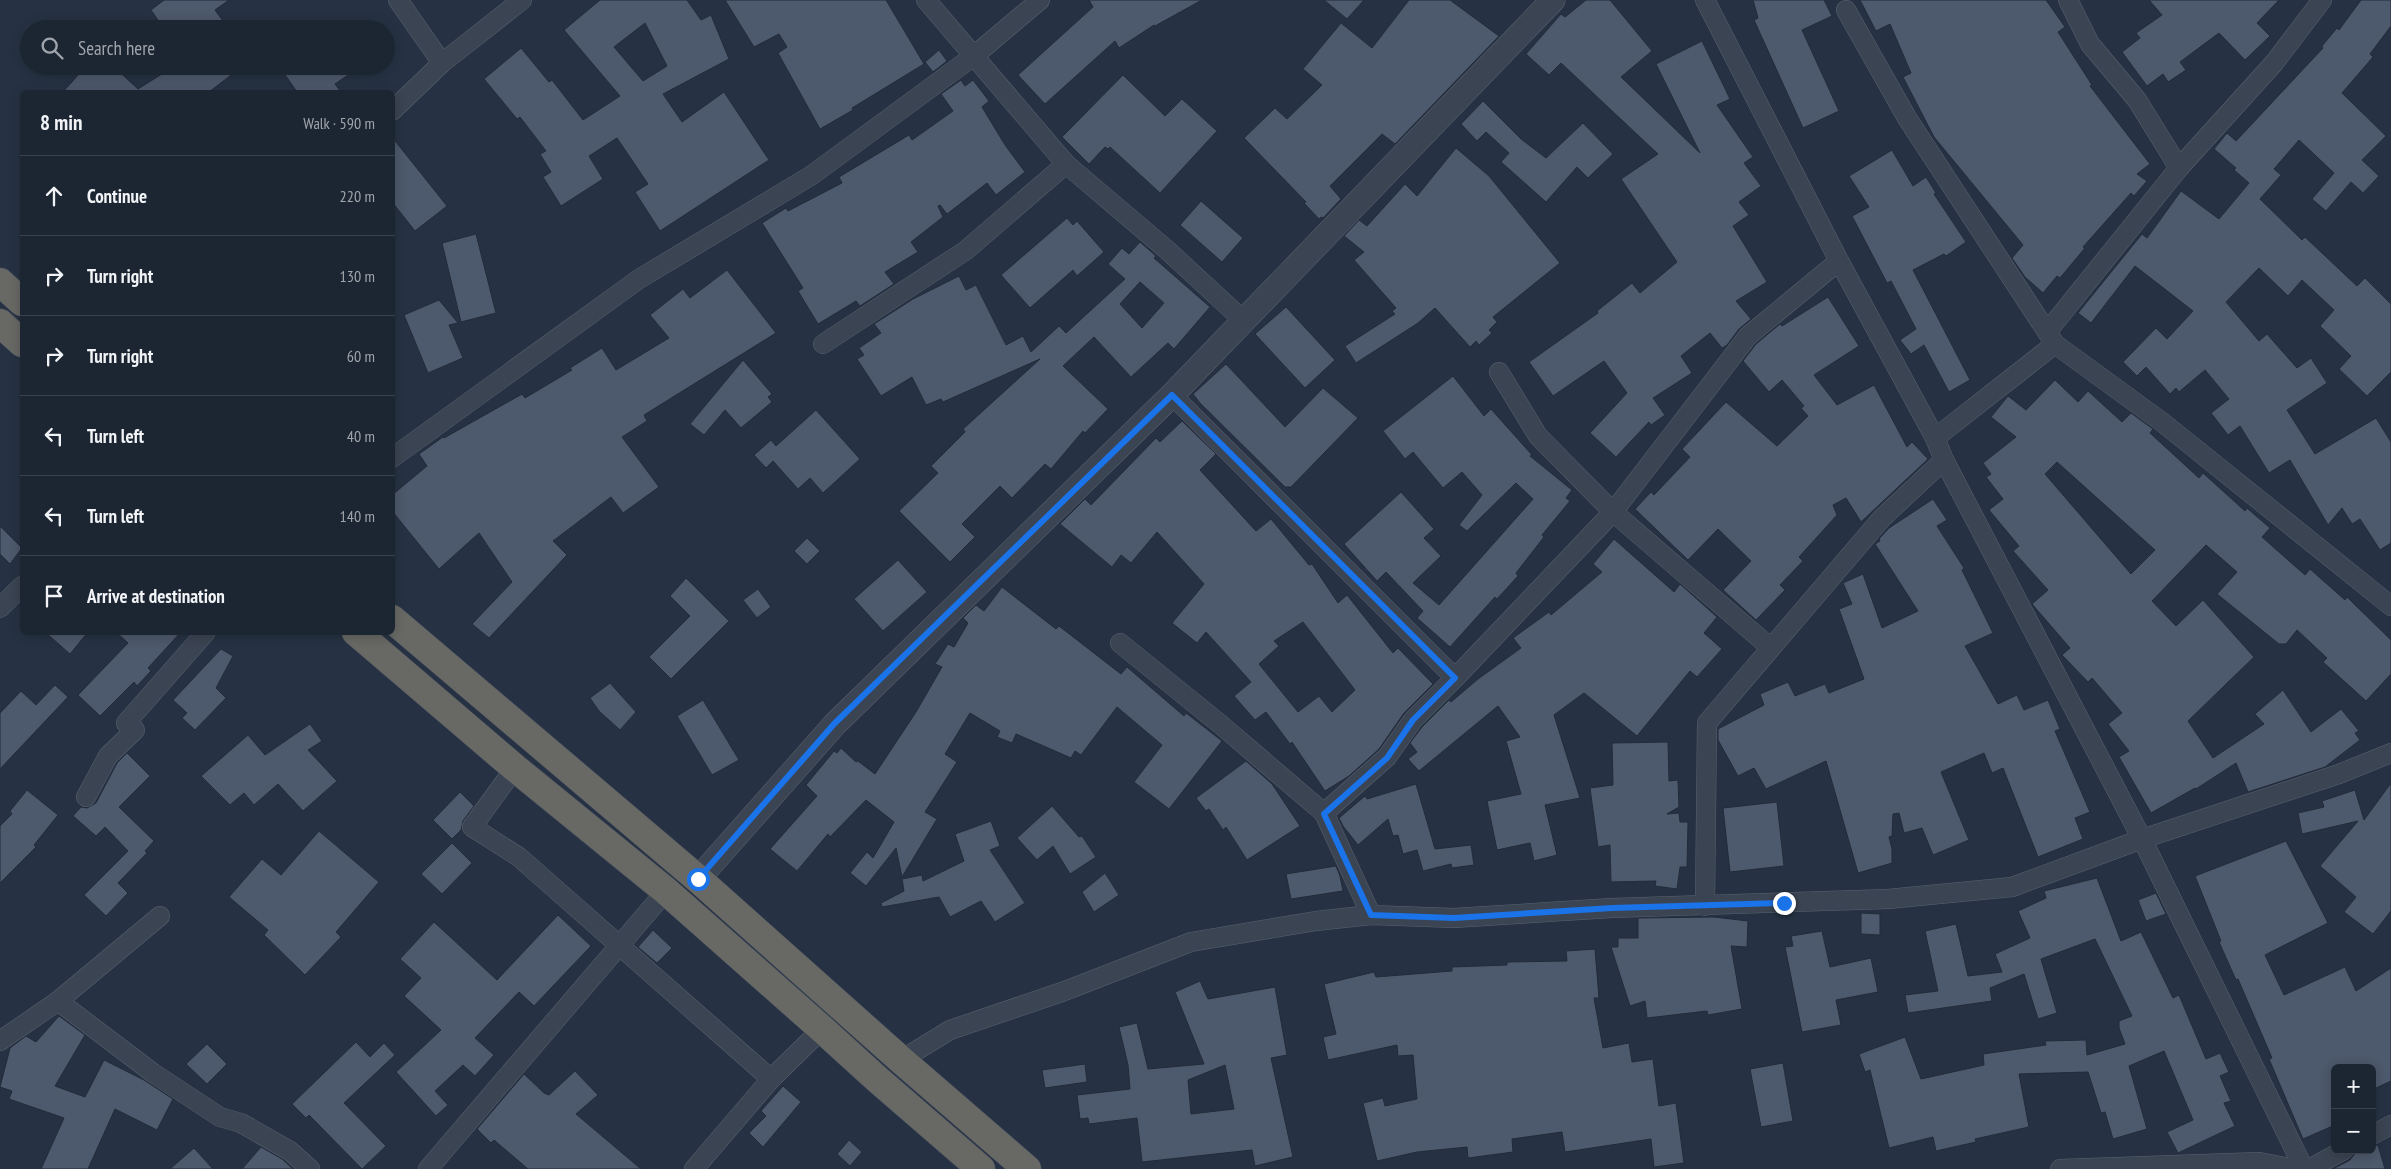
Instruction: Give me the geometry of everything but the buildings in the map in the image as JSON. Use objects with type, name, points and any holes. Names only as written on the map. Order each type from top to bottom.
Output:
[{"type":"highway","points":[[0,282],[20,300]]},
{"type":"highway","points":[[0,323],[20,341]]},
{"type":"highway","points":[[395,622],[698,879],[901,1060],[1027,1169]]},
{"type":"highway","points":[[360,635],[515,768],[666,891],[876,1079],[981,1169]]},
{"type":"street","points":[[398,0],[442,63]]},
{"type":"street","points":[[395,108],[442,63],[522,0]]},
{"type":"street","points":[[926,0],[975,55],[1066,164],[1166,249],[1244,321]]},
{"type":"street","points":[[395,456],[639,279],[812,174],[975,55],[1040,0]]},
{"type":"street","points":[[698,879],[834,724],[1172,395],[1554,0]]},
{"type":"street","points":[[1705,0],[1839,261],[1935,438],[1944,460],[2142,839],[2304,1169]]},
{"type":"street","points":[[2068,0],[2090,44],[2137,100],[2179,168]]},
{"type":"street","points":[[1935,438],[2051,338],[2179,168],[2274,63],[2322,0]]},
{"type":"street","points":[[1846,10],[1907,118],[2051,338],[2162,422],[2391,606]]},
{"type":"street","points":[[823,344],[965,251],[1066,164]]},
{"type":"street","points":[[1324,814],[1387,758],[1413,720],[1613,512],[1748,336],[1839,261]]},
{"type":"street","points":[[1499,372],[1538,436],[1613,512],[1771,648]]},
{"type":"street","points":[[1172,395],[1455,678]]},
{"type":"street","points":[[1705,906],[1707,723],[1882,518],[1944,460]]},
{"type":"street","points":[[0,608],[20,588]]},
{"type":"street","points":[[86,797],[108,756],[204,635]]},
{"type":"street","points":[[1120,643],[1220,724],[1324,814],[1371,915]]},
{"type":"street","points":[[901,1060],[950,1030],[1062,992],[1191,942],[1316,921],[1371,915],[1454,918],[1612,908],[1888,899],[2012,887],[2142,839],[2339,774],[2391,754]]},
{"type":"street","points":[[515,768],[472,827],[519,856],[771,1079]]},
{"type":"street","points":[[428,1169],[666,891]]},
{"type":"street","points":[[0,1041],[58,1001],[160,916]]},
{"type":"street","points":[[58,1001],[153,1073],[220,1117],[241,1123],[290,1151],[310,1169]]},
{"type":"street","points":[[694,1169],[771,1079],[822,1029]]},
{"type":"street","points":[[2376,1133],[2391,1125]]},
{"type":"street","points":[[2309,1169],[2337,1154]]},
{"type":"street","points":[[2060,1169],[2259,1162],[2294,1169]]},
{"type":"route","points":[[698,879],[834,724],[1172,395],[1455,678],[1413,720],[1387,758],[1324,814],[1371,915],[1454,918],[1612,908],[1784,903]]}]
